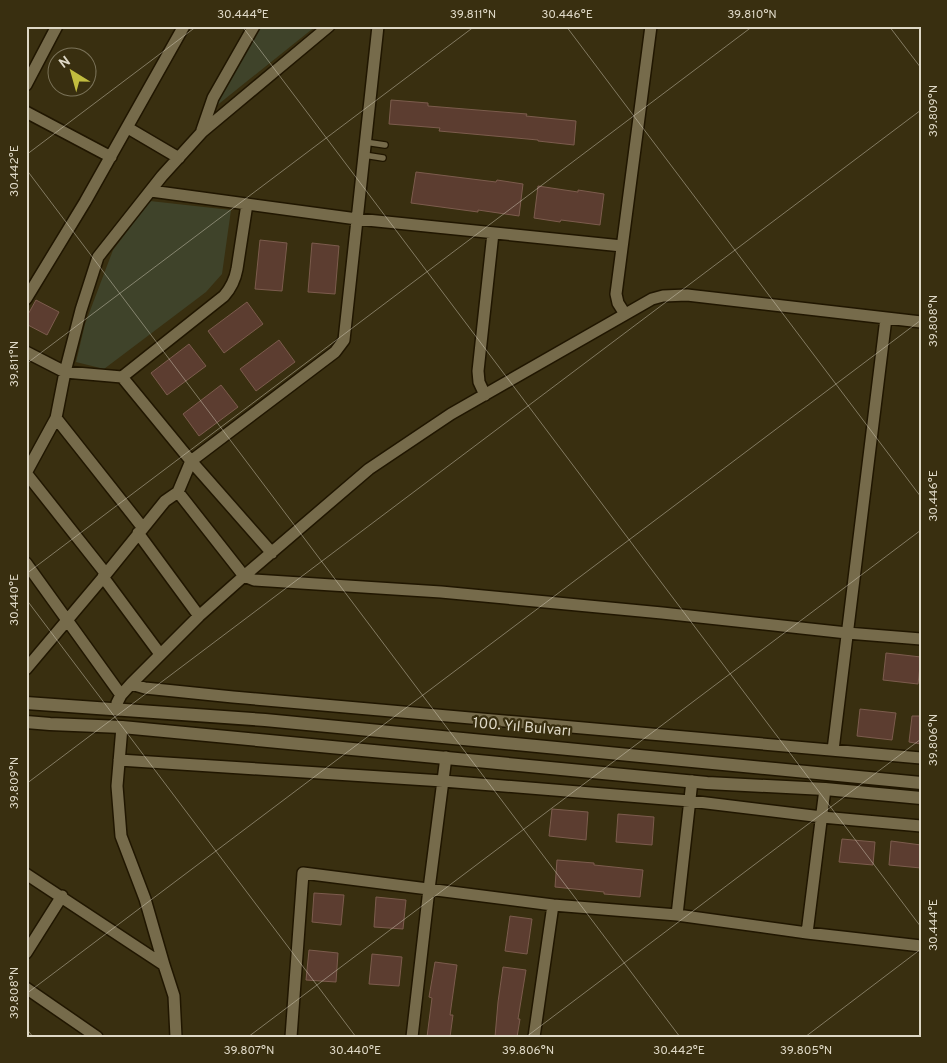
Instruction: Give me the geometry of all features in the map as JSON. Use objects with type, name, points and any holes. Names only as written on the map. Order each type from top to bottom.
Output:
[{"type":"main road","name":"100. Yıl Bulvarı","points":[[26,703],[265,720],[921,783]]},
{"type":"main road","points":[[120,710],[122,727]]},
{"type":"main road","points":[[26,722],[122,727],[692,781],[921,798]]},
{"type":"street","points":[[26,85],[57,26]]},
{"type":"street","points":[[26,299],[128,128],[184,26]]},
{"type":"street","points":[[202,132],[213,98],[254,26]]},
{"type":"street","points":[[160,654],[105,575],[26,473],[56,418],[81,310],[98,257],[162,176],[202,132],[329,26]]},
{"type":"street","points":[[27,665],[68,620],[165,502],[178,492],[192,461],[335,352],[344,340],[378,26]]},
{"type":"street","points":[[625,314],[618,303],[616,294],[650,26]]},
{"type":"street","points":[[26,112],[111,157]]},
{"type":"street","points":[[128,128],[179,158]]},
{"type":"street","points":[[151,191],[357,219],[622,246]]},
{"type":"street","points":[[26,352],[66,372],[122,377],[224,296],[238,270],[247,204]]},
{"type":"street","points":[[485,395],[479,382],[478,371],[493,233]]},
{"type":"street","points":[[120,710],[117,703],[121,695],[199,616],[369,469],[451,414],[652,299],[686,295],[921,322]]},
{"type":"street","points":[[833,750],[886,318]]},
{"type":"street","points":[[122,377],[272,553]]},
{"type":"street","points":[[56,418],[141,530],[199,616]]},
{"type":"street","points":[[178,492],[244,576],[254,580],[441,592],[921,639]]},
{"type":"street","points":[[26,563],[121,695]]},
{"type":"street","points":[[132,684],[145,688],[233,697],[921,758]]},
{"type":"street","points":[[122,727],[117,786],[121,836],[145,899],[174,996],[176,1037]]},
{"type":"street","points":[[412,1037],[446,757]]},
{"type":"street","points":[[119,760],[443,781],[690,802],[921,826]]},
{"type":"street","points":[[677,915],[692,781]]},
{"type":"street","points":[[807,933],[825,790]]},
{"type":"street","points":[[291,1037],[303,873],[553,905],[677,915],[921,946]]},
{"type":"street","points":[[26,874],[164,965]]},
{"type":"street","points":[[26,953],[62,896]]},
{"type":"street","points":[[534,1037],[553,905]]},
{"type":"street","points":[[26,988],[94,1036]]},
{"type":"lane","points":[[365,142],[385,145]]},
{"type":"lane","points":[[364,155],[383,158]]},
{"type":"green space","points":[[259,26],[316,26],[215,107]]},
{"type":"green space","points":[[150,201],[231,210],[222,274],[206,292],[104,369],[76,362],[85,324],[113,250]]},
{"type":"building","points":[[391,100],[428,103],[428,106],[527,114],[526,116],[576,121],[574,145],[439,131],[440,128],[389,124]]},
{"type":"building","points":[[416,172],[523,184],[519,216],[411,203]]},
{"type":"building","points":[[538,186],[604,194],[600,225],[534,218]]},
{"type":"building","points":[[260,240],[287,243],[282,291],[255,289]]},
{"type":"building","points":[[312,243],[339,246],[335,294],[308,292]]},
{"type":"building","points":[[36,300],[59,312],[47,335],[26,324],[26,318]]},
{"type":"building","points":[[247,302],[263,324],[224,353],[208,331]]},
{"type":"building","points":[[279,340],[295,362],[256,391],[240,369]]},
{"type":"building","points":[[189,344],[206,366],[167,395],[151,373]]},
{"type":"building","points":[[221,385],[238,407],[199,436],[183,414]]},
{"type":"building","points":[[886,653],[921,657],[918,684],[883,680]]},
{"type":"building","points":[[860,709],[896,713],[892,740],[857,736]]},
{"type":"building","points":[[912,716],[921,716],[921,744],[909,742]]},
{"type":"building","points":[[552,809],[588,812],[586,840],[549,836]]},
{"type":"building","points":[[618,814],[654,817],[652,845],[616,842]]},
{"type":"building","points":[[842,839],[875,842],[873,865],[839,862]]},
{"type":"building","points":[[891,841],[921,845],[921,868],[889,865]]},
{"type":"building","points":[[557,860],[643,870],[640,897],[555,887]]},
{"type":"building","points":[[314,893],[344,895],[341,925],[312,922]]},
{"type":"building","points":[[376,897],[406,900],[403,929],[374,927]]},
{"type":"building","points":[[510,916],[532,919],[527,954],[505,951]]},
{"type":"building","points":[[309,950],[338,953],[336,982],[306,980]]},
{"type":"building","points":[[372,954],[402,957],[399,986],[369,984]]},
{"type":"building","points":[[435,962],[457,965],[450,1015],[453,1015],[450,1037],[427,1037],[432,998],[429,997]]},
{"type":"building","points":[[503,967],[526,970],[517,1037],[495,1037]]}]
